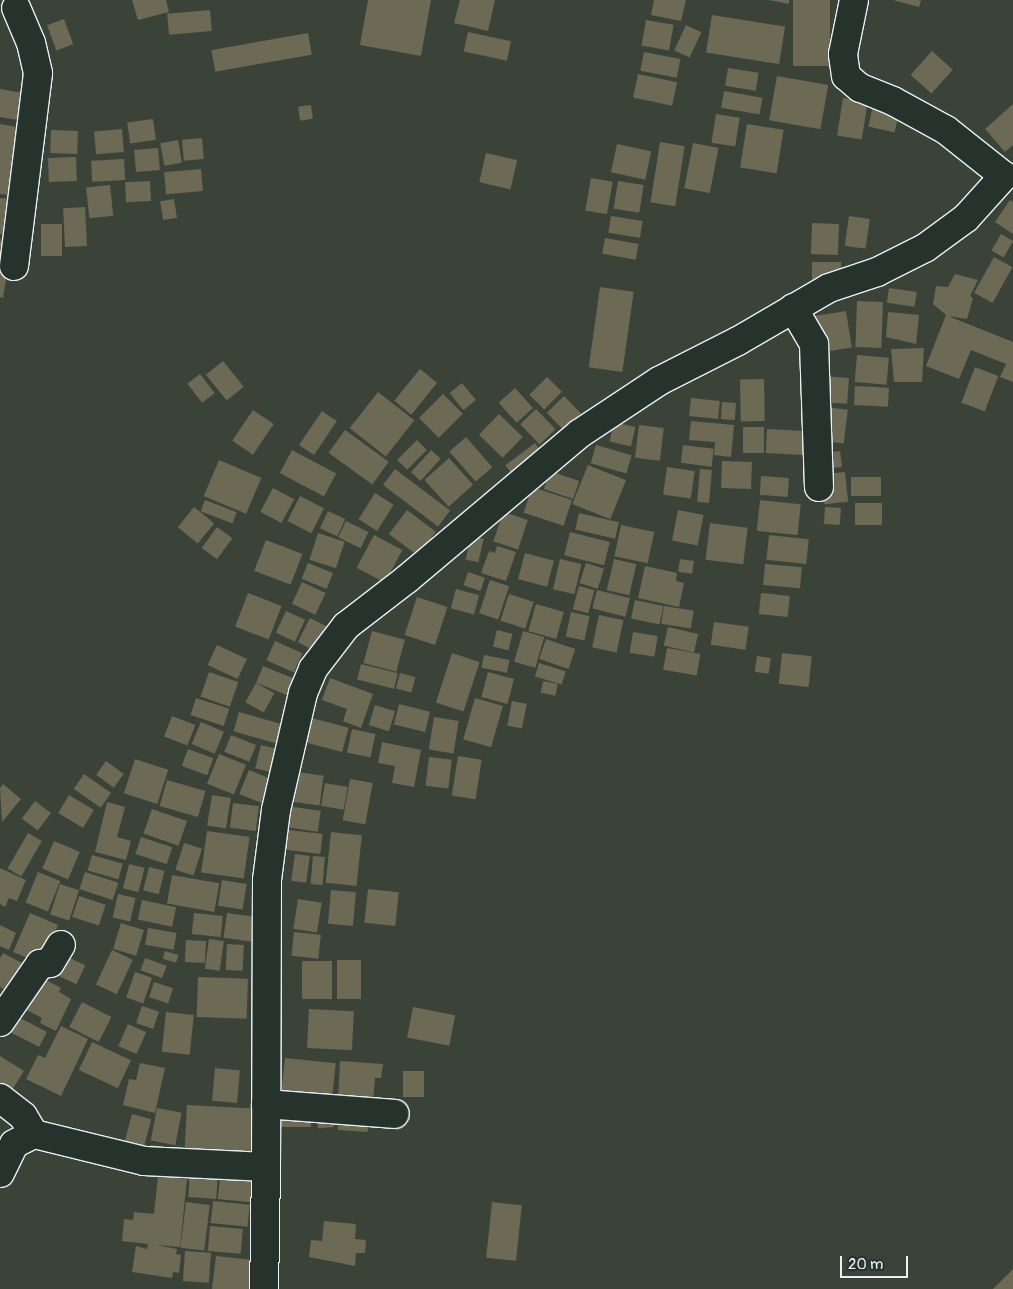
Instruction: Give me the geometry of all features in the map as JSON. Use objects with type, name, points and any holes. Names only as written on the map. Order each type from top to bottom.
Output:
[{"type":"street","points":[[264,1289],[268,880],[276,810],[303,693],[313,669],[346,626],[407,579],[580,434],[659,381],[738,341],[829,288],[877,272],[925,248],[966,218],[1009,172],[946,130],[893,101],[860,88],[846,76],[843,54],[854,0]]},
{"type":"street","points":[[14,266],[38,73],[31,43],[16,8]]},
{"type":"street","points":[[793,308],[814,344],[819,487]]},
{"type":"street","points":[[0,1022],[40,964],[50,963],[61,945]]},
{"type":"street","points":[[0,1098],[23,1116],[34,1134]]},
{"type":"street","points":[[266,1104],[395,1114]]},
{"type":"street","points":[[0,1173],[14,1144],[34,1134],[144,1161],[266,1167]]},
{"type":"building","points":[[132,0],[166,0],[169,12],[138,20]]},
{"type":"building","points":[[368,0],[431,0],[421,56],[360,45]]},
{"type":"building","points":[[460,0],[495,0],[488,31],[454,23]]},
{"type":"building","points":[[654,0],[686,0],[681,21],[651,15]]},
{"type":"building","points":[[769,0],[789,0],[789,4]]},
{"type":"building","points":[[793,0],[830,0],[830,66],[793,66]]},
{"type":"building","points":[[893,0],[921,0],[919,7]]},
{"type":"building","points":[[210,10],[212,31],[169,35],[167,14]]},
{"type":"building","points":[[712,15],[785,27],[779,64],[706,53]]},
{"type":"building","points":[[64,19],[73,44],[56,51],[47,25]]},
{"type":"building","points":[[646,20],[674,25],[669,50],[641,46]]},
{"type":"building","points":[[686,25],[701,32],[690,58],[674,50]]},
{"type":"building","points":[[468,32],[511,41],[507,61],[464,52]]},
{"type":"building","points":[[308,33],[312,55],[215,72],[211,50]]},
{"type":"building","points":[[932,51],[953,70],[931,94],[911,75]]},
{"type":"building","points":[[644,52],[680,59],[677,78],[640,71]]},
{"type":"building","points":[[728,68],[759,73],[756,91],[725,86]]},
{"type":"building","points":[[638,74],[677,82],[672,106],[633,97]]},
{"type":"building","points":[[777,76],[828,85],[820,129],[769,120]]},
{"type":"building","points":[[0,89],[28,94],[23,121],[0,117]]},
{"type":"building","points":[[724,91],[762,98],[759,115],[721,108]]},
{"type":"building","points":[[843,98],[868,102],[862,139],[837,136]]},
{"type":"building","points":[[1013,104],[1013,145],[1005,152],[985,129]]},
{"type":"building","points":[[311,105],[313,119],[300,121],[298,107]]},
{"type":"building","points":[[873,106],[899,112],[895,133],[868,126]]},
{"type":"building","points":[[716,114],[740,118],[735,146],[711,143]]},
{"type":"building","points":[[153,119],[156,140],[130,143],[127,123]]},
{"type":"building","points":[[0,124],[22,128],[12,195],[0,194]]},
{"type":"building","points":[[747,124],[784,130],[777,173],[740,167]]},
{"type":"building","points":[[122,129],[124,152],[96,154],[94,131]]},
{"type":"building","points":[[51,130],[78,131],[77,154],[50,153]]},
{"type":"building","points":[[202,138],[204,159],[184,161],[182,140]]},
{"type":"building","points":[[178,140],[182,163],[164,166],[160,143]]},
{"type":"building","points":[[660,142],[685,146],[675,206],[650,202]]},
{"type":"building","points":[[693,143],[719,148],[710,193],[684,188]]},
{"type":"building","points":[[617,144],[651,151],[645,180],[611,172]]},
{"type":"building","points":[[158,148],[160,170],[136,172],[134,150]]},
{"type":"building","points":[[486,153],[517,160],[510,189],[479,182]]},
{"type":"building","points":[[76,157],[77,181],[49,182],[48,158]]},
{"type":"building","points":[[124,159],[125,180],[92,182],[91,161]]},
{"type":"building","points":[[201,169],[203,191],[166,194],[164,172]]},
{"type":"building","points":[[591,178],[613,182],[607,214],[585,210]]},
{"type":"building","points":[[150,181],[151,201],[126,202],[125,182]]},
{"type":"building","points":[[618,181],[644,185],[639,213],[614,209]]},
{"type":"building","points":[[110,185],[113,216],[89,218],[86,188]]},
{"type":"building","points":[[0,198],[13,199],[7,235],[0,234]]},
{"type":"building","points":[[174,199],[177,218],[163,220],[160,201]]},
{"type":"building","points":[[1010,200],[1013,202],[1013,234],[995,222]]},
{"type":"building","points":[[85,207],[87,246],[65,247],[63,208]]},
{"type":"building","points":[[611,216],[643,221],[640,238],[608,233]]},
{"type":"building","points":[[849,216],[870,219],[866,249],[845,246]]},
{"type":"building","points":[[812,223],[839,224],[838,255],[811,254]]},
{"type":"building","points":[[41,224],[62,224],[62,256],[41,256]]},
{"type":"building","points":[[1001,234],[1013,241],[1004,257],[992,250]]},
{"type":"building","points":[[605,238],[638,244],[636,260],[602,254]]},
{"type":"building","points":[[0,239],[10,240],[6,261],[0,260]]},
{"type":"building","points":[[994,257],[1012,267],[992,303],[974,293]]},
{"type":"building","points":[[812,262],[841,262],[841,282],[812,282]]},
{"type":"building","points":[[0,265],[8,266],[3,298],[0,297]]},
{"type":"building","points":[[955,274],[978,280],[970,296],[973,298],[967,319],[948,316],[1013,342],[1013,382],[1000,377],[1006,364],[971,350],[959,379],[926,366],[946,315],[933,304],[936,286],[948,287]]},
{"type":"building","points":[[600,287],[634,292],[622,372],[589,367]]},
{"type":"building","points":[[889,288],[917,292],[915,307],[887,303]]},
{"type":"building","points":[[857,301],[883,302],[881,348],[855,347]]},
{"type":"building","points":[[846,311],[852,348],[818,353],[812,316]]},
{"type":"building","points":[[888,312],[919,315],[916,344],[886,337]]},
{"type":"building","points":[[924,348],[922,382],[894,382],[891,349]]},
{"type":"building","points":[[857,355],[889,358],[887,385],[855,382]]},
{"type":"building","points":[[223,361],[244,387],[227,400],[206,375]]},
{"type":"building","points":[[975,367],[998,376],[985,411],[961,402]]},
{"type":"building","points":[[420,369],[437,383],[411,415],[394,401]]},
{"type":"building","points":[[200,374],[215,393],[202,403],[187,384]]},
{"type":"building","points":[[822,376],[849,378],[847,404],[820,402]]},
{"type":"building","points":[[547,377],[562,392],[544,410],[529,395]]},
{"type":"building","points":[[740,379],[764,379],[765,421],[741,421]]},
{"type":"building","points":[[462,383],[476,400],[463,410],[450,393]]},
{"type":"building","points":[[855,386],[889,388],[888,407],[854,405]]},
{"type":"building","points":[[515,388],[533,408],[517,423],[499,403]]},
{"type":"building","points":[[378,392],[414,420],[386,457],[350,428]]},
{"type":"building","points":[[443,394],[463,414],[439,438],[419,418]]},
{"type":"building","points":[[564,396],[584,417],[567,434],[547,413]]},
{"type":"building","points":[[691,398],[720,401],[718,419],[689,416]]},
{"type":"building","points":[[722,402],[736,403],[735,420],[721,419]]},
{"type":"building","points":[[825,407],[848,410],[844,444],[821,441]]},
{"type":"building","points":[[536,409],[555,429],[540,444],[520,424]]},
{"type":"building","points":[[253,410],[274,424],[253,455],[232,441]]},
{"type":"building","points":[[322,411],[337,421],[314,455],[299,445]]},
{"type":"building","points":[[499,414],[523,437],[503,458],[479,435]]},
{"type":"building","points":[[691,421],[734,425],[731,457],[714,455],[715,442],[689,440]]},
{"type":"building","points":[[614,422],[635,427],[631,446],[610,441]]},
{"type":"building","points":[[639,425],[664,428],[660,461],[635,458]]},
{"type":"building","points":[[743,427],[764,427],[764,453],[743,453]]},
{"type":"building","points":[[767,429],[804,431],[803,455],[766,453]]},
{"type":"building","points":[[345,430],[389,462],[372,484],[329,453]]},
{"type":"building","points":[[466,437],[492,467],[476,482],[449,451]]},
{"type":"building","points":[[417,440],[427,450],[407,470],[397,460]]},
{"type":"building","points":[[535,443],[544,455],[514,477],[505,465]]},
{"type":"building","points":[[596,445],[632,455],[626,473],[591,463]]},
{"type":"building","points":[[683,445],[714,449],[712,467],[681,463]]},
{"type":"building","points":[[292,450],[336,473],[324,496],[280,473]]},
{"type":"building","points":[[431,450],[441,459],[421,481],[411,472]]},
{"type":"building","points":[[840,451],[842,467],[824,469],[822,453]]},
{"type":"building","points":[[449,458],[473,485],[449,507],[424,480]]},
{"type":"building","points":[[219,460],[261,478],[246,514],[204,496]]},
{"type":"building","points":[[722,461],[752,462],[751,489],[721,488]]},
{"type":"building","points":[[588,465],[626,480],[610,519],[572,504]]},
{"type":"building","points":[[667,467],[695,471],[691,499],[663,495]]},
{"type":"building","points":[[395,469],[450,511],[438,526],[383,485]]},
{"type":"building","points":[[700,469],[712,470],[709,503],[697,502]]},
{"type":"building","points":[[550,471],[579,481],[573,499],[544,489]]},
{"type":"building","points":[[845,472],[848,502],[824,504],[821,475]]},
{"type":"building","points":[[761,476],[789,478],[788,497],[760,495]]},
{"type":"building","points":[[851,477],[881,477],[881,496],[851,496]]},
{"type":"building","points":[[532,487],[572,500],[564,526],[524,513]]},
{"type":"building","points":[[273,488],[294,499],[282,523],[260,512]]},
{"type":"building","points":[[375,493],[394,505],[377,531],[359,519]]},
{"type":"building","points":[[300,496],[324,508],[311,533],[287,521]]},
{"type":"building","points":[[205,500],[237,512],[232,523],[201,511]]},
{"type":"building","points":[[760,500],[801,504],[798,535],[757,531]]},
{"type":"building","points":[[855,503],[882,503],[882,525],[855,525]]},
{"type":"building","points":[[194,507],[214,523],[198,544],[178,527]]},
{"type":"building","points":[[825,507],[841,508],[840,525],[824,524]]},
{"type":"building","points":[[407,510],[436,532],[418,556],[389,534]]},
{"type":"building","points":[[678,510],[704,515],[698,545],[672,540]]},
{"type":"building","points":[[328,511],[345,519],[337,536],[320,528]]},
{"type":"building","points":[[503,512],[528,520],[518,550],[493,541]]},
{"type":"building","points":[[579,513],[619,522],[615,539],[575,530]]},
{"type":"building","points":[[346,521],[368,532],[361,548],[338,537]]},
{"type":"building","points":[[710,523],[748,528],[743,564],[705,560]]},
{"type":"building","points":[[621,525],[654,532],[648,563],[614,556]]},
{"type":"building","points":[[217,527],[232,538],[217,559],[202,548]]},
{"type":"building","points":[[570,532],[610,542],[604,565],[564,555]]},
{"type":"building","points":[[318,533],[345,542],[336,568],[309,560]]},
{"type":"building","points":[[374,535],[402,550],[385,583],[357,568]]},
{"type":"building","points":[[769,535],[809,539],[806,564],[766,560]]},
{"type":"building","points":[[471,536],[484,539],[478,562],[466,559]]},
{"type":"building","points":[[266,540],[302,554],[291,585],[254,571]]},
{"type":"building","points":[[497,546],[516,552],[506,581],[481,573],[489,551],[495,553]]},
{"type":"building","points":[[525,553],[554,561],[547,587],[518,579]]},
{"type":"building","points":[[560,559],[581,564],[574,594],[553,589]]},
{"type":"building","points":[[614,559],[636,564],[629,595],[607,590]]},
{"type":"building","points":[[680,559],[694,561],[692,574],[678,572]]},
{"type":"building","points":[[308,563],[333,573],[327,589],[302,579]]},
{"type":"building","points":[[586,563],[604,569],[598,589],[580,583]]},
{"type":"building","points":[[765,564],[802,567],[800,588],[763,585]]},
{"type":"building","points":[[645,566],[677,573],[676,581],[684,583],[679,607],[638,598]]},
{"type":"building","points":[[468,572],[485,578],[480,591],[463,585]]},
{"type":"building","points":[[490,580],[509,586],[498,619],[479,613]]},
{"type":"building","points":[[302,582],[326,593],[315,615],[292,604]]},
{"type":"building","points":[[579,586],[594,590],[588,613],[573,609]]},
{"type":"building","points":[[456,589],[479,595],[474,615],[451,608]]},
{"type":"building","points":[[597,590],[630,598],[625,617],[592,608]]},
{"type":"building","points":[[248,593],[282,606],[269,640],[235,627]]},
{"type":"building","points":[[761,593],[790,596],[788,617],[759,614]]},
{"type":"building","points":[[509,594],[534,602],[525,629],[500,621]]},
{"type":"building","points":[[417,597],[447,607],[435,645],[405,635]]},
{"type":"building","points":[[635,600],[663,606],[659,625],[631,619]]},
{"type":"building","points":[[536,604],[564,612],[556,639],[528,631]]},
{"type":"building","points":[[664,606],[694,611],[691,628],[661,624]]},
{"type":"building","points":[[286,611],[305,620],[295,642],[276,633]]},
{"type":"building","points":[[571,612],[590,616],[584,640],[566,636]]},
{"type":"building","points":[[599,615],[623,620],[617,652],[592,647]]},
{"type":"building","points":[[310,618],[328,627],[316,651],[298,642]]},
{"type":"building","points":[[714,622],[749,627],[745,650],[711,645]]},
{"type":"building","points":[[668,627],[698,634],[694,652],[664,646]]},
{"type":"building","points":[[497,630],[513,634],[508,650],[493,646]]},
{"type":"building","points":[[372,631],[405,640],[396,672],[363,663]]},
{"type":"building","points":[[523,631],[544,637],[535,668],[514,662]]},
{"type":"building","points":[[633,632],[658,636],[654,657],[630,653]]},
{"type":"building","points":[[546,639],[575,649],[568,669],[539,659]]},
{"type":"building","points":[[275,641],[302,653],[294,672],[266,660]]},
{"type":"building","points":[[217,645],[247,659],[238,679],[208,665]]},
{"type":"building","points":[[667,648],[700,654],[697,676],[663,670]]},
{"type":"building","points":[[452,653],[480,662],[464,711],[436,702]]},
{"type":"building","points":[[782,653],[812,656],[809,687],[779,684]]},
{"type":"building","points":[[484,655],[510,660],[507,673],[482,668]]},
{"type":"building","points":[[757,656],[771,658],[769,674],[755,672]]},
{"type":"building","points":[[539,663],[566,671],[562,685],[535,676]]},
{"type":"building","points":[[361,664],[398,673],[394,689],[357,680]]},
{"type":"building","points":[[263,666],[298,680],[291,697],[256,683]]},
{"type":"building","points":[[209,672],[238,682],[230,707],[201,697]]},
{"type":"building","points":[[488,672],[514,679],[507,704],[481,697]]},
{"type":"building","points":[[400,673],[415,677],[411,693],[396,688]]},
{"type":"building","points":[[330,678],[373,694],[361,728],[343,721],[347,709],[322,700]]},
{"type":"building","points":[[543,681],[558,684],[555,696],[541,693]]},
{"type":"building","points":[[256,683],[274,693],[264,712],[245,702]]},
{"type":"building","points":[[196,698],[229,709],[224,726],[190,715]]},
{"type":"building","points":[[475,698],[503,706],[491,747],[463,739]]},
{"type":"building","points":[[512,701],[527,704],[522,728],[507,726]]},
{"type":"building","points":[[399,704],[430,712],[425,732],[394,724]]},
{"type":"building","points":[[375,705],[395,711],[389,731],[369,725]]},
{"type":"building","points":[[239,712],[287,726],[282,745],[233,731]]},
{"type":"building","points":[[172,716],[195,725],[187,745],[164,737]]},
{"type":"building","points":[[308,717],[349,728],[342,752],[302,741]]},
{"type":"building","points":[[434,717],[459,721],[454,754],[429,750]]},
{"type":"building","points":[[201,722],[224,732],[215,754],[192,744]]},
{"type":"building","points":[[352,729],[375,734],[370,757],[347,752]]},
{"type":"building","points":[[231,735],[256,745],[249,762],[224,752]]},
{"type":"building","points":[[382,742],[421,750],[414,787],[392,783],[395,766],[378,763]]},
{"type":"building","points":[[261,745],[281,750],[276,773],[255,768]]},
{"type":"building","points":[[188,749],[213,758],[207,775],[182,766]]},
{"type":"building","points":[[219,754],[246,765],[234,795],[207,784]]},
{"type":"building","points":[[458,756],[482,760],[475,799],[452,796]]},
{"type":"building","points":[[429,757],[452,760],[448,789],[425,786]]},
{"type":"building","points":[[135,759],[168,770],[157,804],[124,793]]},
{"type":"building","points":[[106,761],[124,774],[114,788],[96,775]]},
{"type":"building","points":[[249,770],[271,779],[262,803],[239,794]]},
{"type":"building","points":[[290,771],[324,776],[319,805],[286,801]]},
{"type":"building","points":[[84,774],[111,793],[101,808],[74,789]]},
{"type":"building","points":[[350,779],[373,783],[365,824],[343,820]]},
{"type":"building","points":[[167,780],[205,791],[198,817],[160,806]]},
{"type":"building","points":[[325,783],[348,787],[344,810],[321,806]]},
{"type":"building","points":[[3,784],[21,799],[2,822],[0,788]]},
{"type":"building","points":[[69,795],[94,810],[83,828],[58,813]]},
{"type":"building","points":[[212,795],[231,798],[226,829],[207,826]]},
{"type":"building","points":[[35,801],[51,813],[38,831],[22,819]]},
{"type":"building","points":[[107,802],[125,807],[117,837],[131,841],[126,860],[95,852]]},
{"type":"building","points":[[233,803],[259,806],[256,831],[230,828]]},
{"type":"building","points":[[286,806],[321,811],[318,832],[283,827]]},
{"type":"building","points":[[152,809],[187,821],[179,846],[144,834]]},
{"type":"building","points":[[281,829],[323,834],[320,854],[279,849]]},
{"type":"building","points":[[207,831],[250,837],[244,879],[201,873]]},
{"type":"building","points":[[331,832],[362,835],[356,886],[326,883]]},
{"type":"building","points":[[28,833],[42,841],[21,877],[8,869]]},
{"type":"building","points":[[141,837],[172,847],[167,864],[135,854]]},
{"type":"building","points":[[54,841],[80,852],[68,880],[42,869]]},
{"type":"building","points":[[184,843],[202,849],[193,876],[175,870]]},
{"type":"building","points":[[295,854],[310,856],[306,883],[291,881]]},
{"type":"building","points":[[92,855],[123,864],[118,879],[88,870]]},
{"type":"building","points":[[313,856],[325,857],[323,885],[311,884]]},
{"type":"building","points":[[129,864],[145,868],[138,892],[123,888]]},
{"type":"building","points":[[149,867],[165,871],[159,894],[143,890]]},
{"type":"building","points":[[0,868],[26,880],[17,901],[9,898],[5,907],[0,904]]},
{"type":"building","points":[[38,872],[60,881],[48,912],[26,903]]},
{"type":"building","points":[[85,872],[118,883],[113,900],[79,889]]},
{"type":"building","points":[[172,875],[219,883],[214,912],[167,904]]},
{"type":"building","points":[[222,880],[247,884],[243,910],[218,906]]},
{"type":"building","points":[[60,884],[79,890],[69,921],[50,914]]},
{"type":"building","points":[[368,889],[399,892],[395,926],[364,923]]},
{"type":"building","points":[[331,890],[356,892],[353,926],[328,924]]},
{"type":"building","points":[[118,894],[136,898],[130,921],[113,917]]},
{"type":"building","points":[[79,896],[106,905],[99,926],[72,917]]},
{"type":"building","points":[[298,899],[322,903],[317,932],[293,929]]},
{"type":"building","points":[[142,900],[176,907],[172,927],[138,920]]},
{"type":"building","points":[[30,913],[58,925],[43,960],[35,961],[13,952]]},
{"type":"building","points":[[194,913],[223,916],[221,937],[192,934]]},
{"type":"building","points":[[227,913],[256,917],[252,942],[224,938]]},
{"type":"building","points":[[121,923],[144,930],[136,956],[113,949]]},
{"type":"building","points":[[0,925],[16,933],[9,950],[0,946]]},
{"type":"building","points":[[148,928],[177,933],[174,950],[145,945]]},
{"type":"building","points":[[294,932],[321,935],[318,959],[291,956]]},
{"type":"building","points":[[209,939],[224,941],[220,971],[205,969]]},
{"type":"building","points":[[186,940],[206,941],[205,963],[185,962]]},
{"type":"building","points":[[227,944],[244,945],[243,971],[226,970]]},
{"type":"building","points":[[112,950],[133,960],[117,994],[96,984]]},
{"type":"building","points":[[165,951],[178,955],[176,963],[163,959]]},
{"type":"building","points":[[3,953],[26,965],[11,993],[0,987],[0,958]]},
{"type":"building","points":[[59,953],[85,965],[76,984],[50,972]]},
{"type":"building","points":[[145,958],[167,966],[162,978],[141,970]]},
{"type":"building","points":[[337,960],[361,960],[361,999],[337,999]]},
{"type":"building","points":[[302,961],[332,961],[332,999],[302,999]]},
{"type":"building","points":[[135,972],[152,978],[143,1003],[126,998]]},
{"type":"building","points":[[37,975],[61,988],[59,992],[71,999],[56,1031],[40,1023],[42,1018],[21,1007]]},
{"type":"building","points":[[198,977],[248,979],[247,1019],[197,1017]]},
{"type":"building","points":[[154,982],[173,988],[168,1003],[149,997]]},
{"type":"building","points":[[82,1002],[111,1017],[99,1042],[69,1027]]},
{"type":"building","points":[[142,1006],[159,1012],[153,1029],[136,1023]]},
{"type":"building","points":[[413,1007],[455,1015],[449,1046],[407,1037]]},
{"type":"building","points":[[309,1009],[354,1011],[352,1050],[307,1048]]},
{"type":"building","points":[[166,1012],[194,1015],[190,1055],[162,1052]]},
{"type":"building","points":[[14,1015],[47,1032],[39,1047],[6,1030]]},
{"type":"building","points":[[128,1024],[146,1032],[137,1054],[118,1046]]},
{"type":"building","points":[[61,1026],[88,1039],[61,1096],[26,1079],[38,1055],[45,1058]]},
{"type":"building","points":[[92,1042],[131,1060],[118,1088],[79,1070]]},
{"type":"building","points":[[0,1056],[24,1071],[12,1090],[0,1083]]},
{"type":"building","points":[[285,1058],[336,1063],[332,1097],[281,1092]]},
{"type":"building","points":[[340,1061],[383,1064],[381,1078],[375,1078],[373,1102],[338,1099]]},
{"type":"building","points":[[140,1063],[165,1068],[155,1113],[123,1105],[129,1079],[136,1080]]},
{"type":"building","points":[[215,1068],[240,1070],[237,1103],[212,1101]]},
{"type":"building","points":[[403,1071],[424,1071],[424,1097],[403,1097]]},
{"type":"building","points":[[187,1105],[253,1108],[250,1158],[184,1155]]},
{"type":"building","points":[[157,1108],[182,1113],[175,1145],[151,1140]]},
{"type":"building","points":[[280,1109],[311,1109],[311,1127],[280,1127]]},
{"type":"building","points":[[332,1109],[334,1127],[318,1129],[316,1111]]},
{"type":"building","points":[[339,1111],[369,1113],[368,1132],[338,1130]]},
{"type":"building","points":[[132,1114],[151,1119],[143,1152],[123,1147]]},
{"type":"building","points":[[150,1145],[175,1149],[173,1158],[149,1154]]},
{"type":"building","points":[[190,1172],[218,1174],[216,1199],[188,1197]]},
{"type":"building","points":[[158,1176],[187,1179],[180,1247],[157,1245],[177,1249],[176,1254],[181,1255],[179,1273],[173,1272],[172,1278],[132,1272],[136,1246],[147,1249],[148,1244],[122,1241],[124,1219],[133,1220],[134,1212],[154,1214]]},
{"type":"building","points":[[220,1178],[258,1182],[256,1203],[218,1199]]},
{"type":"building","points":[[213,1201],[250,1205],[247,1227],[211,1223]]},
{"type":"building","points":[[186,1202],[210,1205],[204,1251],[180,1248]]},
{"type":"building","points":[[492,1202],[522,1205],[516,1261],[486,1258]]},
{"type":"building","points":[[324,1221],[356,1224],[355,1239],[366,1240],[365,1253],[356,1253],[355,1266],[309,1257],[311,1240],[322,1241]]},
{"type":"building","points":[[210,1226],[243,1229],[241,1254],[208,1251]]},
{"type":"building","points":[[185,1251],[211,1253],[209,1283],[183,1281]]},
{"type":"building","points":[[216,1256],[262,1261],[259,1289],[212,1289]]},
{"type":"building","points":[[1013,1269],[1013,1289],[993,1289]]}]
